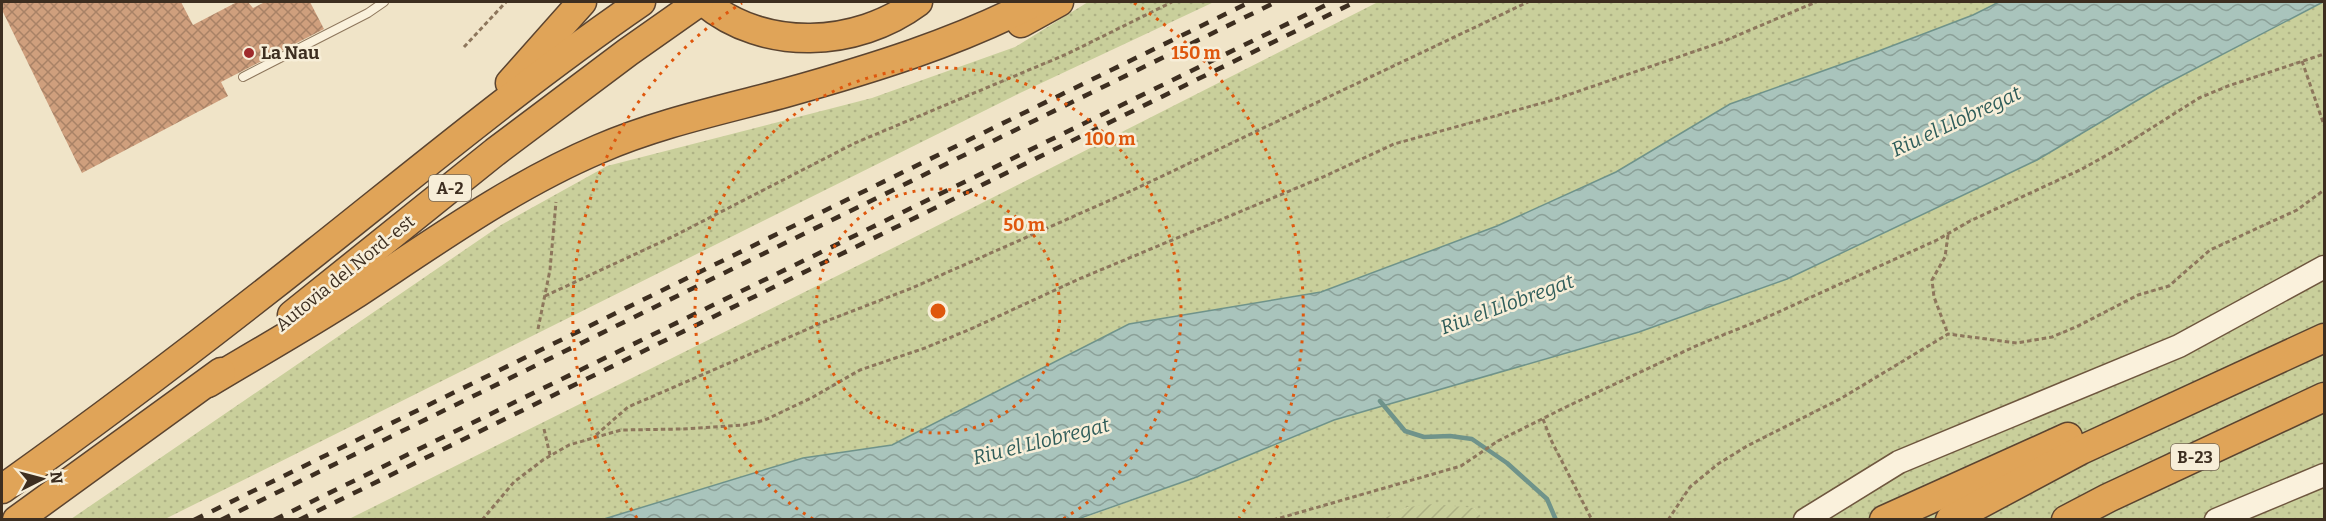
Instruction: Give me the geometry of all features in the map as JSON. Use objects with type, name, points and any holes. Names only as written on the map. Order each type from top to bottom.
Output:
[{"type":"highway","points":[[466,131],[582,2]]},
{"type":"highway","name":"Autovia del Nord-est","points":[[2,489],[93,424],[200,342],[466,131],[641,2]]},
{"type":"highway","points":[[701,2],[729,19],[758,30],[782,37],[805,38],[827,38],[860,31],[884,22],[918,2]]},
{"type":"highway","name":"Autovia del Nord-est","points":[[17,519],[208,383],[495,152],[628,52],[701,2]]},
{"type":"highway","points":[[208,383],[543,176],[634,135],[885,64],[952,41],[1035,2]]},
{"type":"highway","points":[[782,94],[906,70],[1005,31],[1059,2]]},
{"type":"highway","points":[[1950,519],[2081,450],[2325,338]]},
{"type":"highway","points":[[1884,519],[2098,424],[2198,395]]},
{"type":"highway","name":"B-23","points":[[2066,519],[2325,398]]},
{"type":"main road","points":[[1805,519],[1899,462],[2179,346],[2325,267]]},
{"type":"main road","points":[[2216,519],[2325,475]]},
{"type":"lane","points":[[243,77],[368,13],[384,2]]},
{"type":"path","points":[[464,48],[506,2]]},
{"type":"path","points":[[545,296],[672,237],[855,143],[1067,54],[1172,2]]},
{"type":"path","points":[[595,436],[628,407],[824,322],[912,288],[1133,190],[1528,2]]},
{"type":"path","points":[[482,519],[514,482],[550,455],[569,445],[621,430],[744,425],[765,420],[813,397],[860,370],[925,348],[973,328],[1079,279],[1323,177],[1394,144],[1552,100],[1722,42],[1816,2]]},
{"type":"path","points":[[1273,519],[1461,466],[1498,441],[1543,419],[1698,345],[1763,319],[1948,234],[1970,221],[2082,169],[2199,98],[2325,54]]},
{"type":"path","points":[[2302,61],[2325,125]]},
{"type":"path","points":[[1668,519],[1690,487],[1718,464],[1747,446],[1840,399],[1948,334],[2007,342],[2030,342],[2052,337],[2138,295],[2169,286],[2210,250],[2297,210],[2325,190]]},
{"type":"path","points":[[538,329],[550,270],[556,202]]},
{"type":"path","points":[[1948,234],[1945,257],[1932,280],[1934,297],[1948,334]]},
{"type":"path","points":[[1543,419],[1551,440],[1592,519]]},
{"type":"path","points":[[544,429],[550,455]]},
{"type":"green space","points":[[1088,2],[1214,2],[1020,93],[165,519],[71,519],[501,225],[607,166],[872,98],[1015,47]]},
{"type":"green space","points":[[1378,2],[1999,2],[1973,15],[1876,52],[1730,104],[1616,172],[1497,226],[1321,292],[1129,324],[892,445],[803,458],[604,519],[347,520],[899,245]]},
{"type":"green space","points":[[2324,2],[2324,519],[1483,520],[1474,508],[1408,507],[1382,520],[1078,520],[1194,478],[1334,420],[1639,332],[1787,279],[2037,160],[2158,88]]},
{"type":"green space","points":[[1433,504],[1474,508],[1483,519],[1382,519],[1408,507]]},
{"type":"water","name":"Riu el Llobregat","points":[[1999,2],[2323,2],[2158,88],[2037,160],[1787,279],[1639,332],[1334,420],[1194,478],[1078,519],[604,519],[803,458],[892,445],[1129,324],[1321,292],[1497,226],[1616,172],[1730,104],[1876,52],[1973,15]]},
{"type":"building","points":[[2,2],[181,2],[193,25],[237,2],[248,2],[253,8],[265,2],[310,2],[324,29],[221,82],[228,96],[82,173],[2,10]]},
{"type":"waterway","points":[[1380,401],[1405,431],[1424,437],[1450,436],[1472,439],[1507,463],[1547,499],[1556,520]]},
{"type":"railway","points":[[194,520],[1250,2]]},
{"type":"railway","points":[[221,520],[1276,2]]},
{"type":"railway","points":[[274,520],[1332,2]]},
{"type":"railway","points":[[299,520],[1355,2]]},
{"type":"place","name":"La Nau","points":[[249,53]]}]
